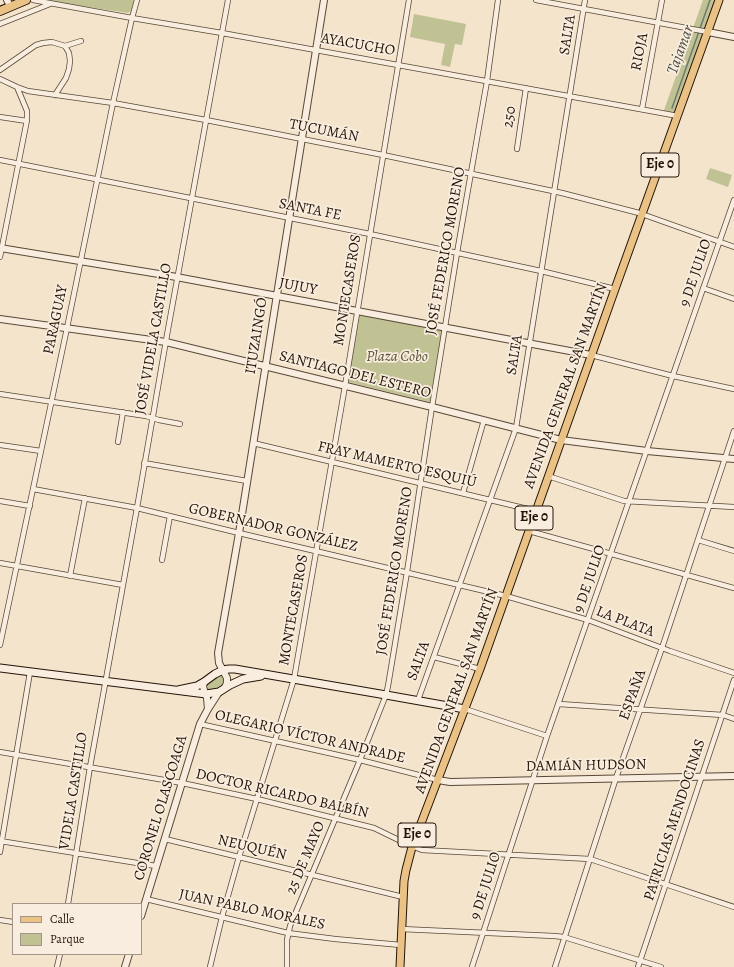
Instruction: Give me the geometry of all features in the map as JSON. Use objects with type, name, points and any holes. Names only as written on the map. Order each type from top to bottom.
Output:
[{"type":"highway","points":[[0,10],[8,3],[26,0]]},
{"type":"main road","name":"AVENIDA GENERAL SAN MARTÍN","points":[[400,967],[403,896],[406,870],[412,847],[480,669],[591,354],[719,0]]},
{"type":"main road","points":[[0,668],[178,690],[214,691],[243,679],[260,676],[272,676]]},
{"type":"main road","points":[[178,690],[194,687],[222,672],[229,669],[235,669],[465,709]]},
{"type":"street","name":"AYACUCHO","points":[[33,0],[398,64],[678,116]]},
{"type":"street","name":"PARAGUAY","points":[[0,645],[67,328],[96,179],[137,0]]},
{"type":"street","name":"JOSÉ VIDELA CASTILLO","points":[[105,682],[228,0]]},
{"type":"street","name":"ITUZAINGÓ","points":[[214,691],[227,680],[219,663],[218,653],[239,533],[324,0]]},
{"type":"street","name":"MONTECASEROS","points":[[210,967],[239,857],[294,679],[345,386],[409,0]]},
{"type":"street","name":"JOSÉ FEDERICO MORENO","points":[[386,695],[407,572],[457,253],[487,81],[498,0]]},
{"type":"street","points":[[536,0],[734,37]]},
{"type":"street","name":"SALTA","points":[[418,700],[516,428],[585,0]]},
{"type":"street","name":"RIOJA","points":[[642,109],[662,0]]},
{"type":"street","points":[[0,24],[51,3]]},
{"type":"street","points":[[0,70],[36,45],[44,42],[52,42],[65,46],[81,41]]},
{"type":"street","points":[[55,95],[66,78],[69,69],[69,53],[65,46]]},
{"type":"street","name":"TUCUMÁN","points":[[0,79],[28,91],[113,103],[206,120],[554,191],[642,214],[734,247]]},
{"type":"street","points":[[0,257],[28,115],[17,87]]},
{"type":"street","name":"250","points":[[517,150],[526,88]]},
{"type":"street","points":[[0,117],[27,121]]},
{"type":"street","name":"SANTA FE","points":[[0,160],[370,234],[542,271],[615,289]]},
{"type":"street","name":"9 DE JULIO","points":[[472,967],[558,704],[734,200]]},
{"type":"street","name":"JUJUY","points":[[1,248],[178,277],[591,354]]},
{"type":"street","points":[[703,288],[734,299]]},
{"type":"street","name":"SANTIAGO DEL ESTERO","points":[[0,319],[166,342],[561,440],[647,451],[734,459]]},
{"type":"street","points":[[591,354],[673,376],[734,390]]},
{"type":"street","points":[[0,394],[123,412],[180,424]]},
{"type":"street","points":[[118,442],[123,412]]},
{"type":"street","points":[[463,493],[484,420]]},
{"type":"street","name":"ESPAÑA","points":[[555,967],[616,778],[687,575],[734,431]]},
{"type":"street","name":"FRAY MAMERTO ESQUIÚ","points":[[253,443],[536,511]]},
{"type":"street","points":[[0,445],[41,451]]},
{"type":"street","points":[[144,463],[247,480]]},
{"type":"street","points":[[548,476],[629,502],[734,507]]},
{"type":"street","name":"GOBERNADOR GONZÁLEZ","points":[[33,489],[137,508],[506,596]]},
{"type":"street","points":[[70,576],[85,498]]},
{"type":"street","points":[[0,501],[30,506]]},
{"type":"street","points":[[162,560],[170,516]]},
{"type":"street","points":[[529,531],[734,588]]},
{"type":"street","points":[[698,540],[734,551]]},
{"type":"street","points":[[0,563],[123,585]]},
{"type":"street","name":"LA PLATA","points":[[506,596],[588,620],[734,674]]},
{"type":"street","points":[[0,615],[6,616]]},
{"type":"street","points":[[434,657],[480,669]]},
{"type":"street","points":[[0,852],[30,672]]},
{"type":"street","name":"PATRICIAS MENDOCINAS","points":[[638,967],[734,680]]},
{"type":"street","name":"VIDELA CASTILLO","points":[[68,903],[105,682]]},
{"type":"street","points":[[204,682],[203,687],[214,691],[208,709]]},
{"type":"street","name":"CORONEL OLASCOAGA","points":[[142,913],[200,724],[208,709],[214,691]]},
{"type":"street","name":"25 DE MAYO","points":[[287,967],[288,933],[290,926],[386,695]]},
{"type":"street","points":[[558,704],[723,715],[734,719]]},
{"type":"street","points":[[465,709],[548,736]]},
{"type":"street","name":"OLEGARIO VÍCTOR ANDRADE","points":[[200,724],[360,760],[438,780]]},
{"type":"street","name":"DOCTOR RICARDO BALBÍN","points":[[0,752],[182,783],[257,799],[374,828],[412,847],[426,851],[590,860],[734,907]]},
{"type":"street","name":"DAMIÁN HUDSON","points":[[438,780],[450,782],[734,776]]},
{"type":"street","name":"NEUQUÉN","points":[[164,840],[403,896]]},
{"type":"street","points":[[1,841],[156,866]]},
{"type":"street","name":"JUAN PABLO MORALES","points":[[146,899],[288,933],[401,945]]},
{"type":"street","points":[[0,920],[12,922]]},
{"type":"street","points":[[401,929],[564,937],[661,967]]},
{"type":"street","points":[[58,967],[60,955]]},
{"type":"street","points":[[125,967],[129,955]]},
{"type":"green space","points":[[50,0],[134,0],[131,11],[128,13]]},
{"type":"green space","points":[[703,0],[719,0],[678,116],[663,113]]},
{"type":"green space","points":[[414,14],[466,24],[462,45],[455,44],[450,67],[441,65],[445,44],[410,37]]},
{"type":"green space","points":[[710,168],[732,175],[728,187],[706,179]]},
{"type":"green space","name":"Plaza Cobo","points":[[359,314],[442,330],[430,402],[348,382]]},
{"type":"green space","points":[[219,675],[225,678],[225,684],[218,690],[208,691],[206,686],[208,682]]},
{"type":"waterway","name":"Tajamar","points":[[672,108],[710,0]]}]
